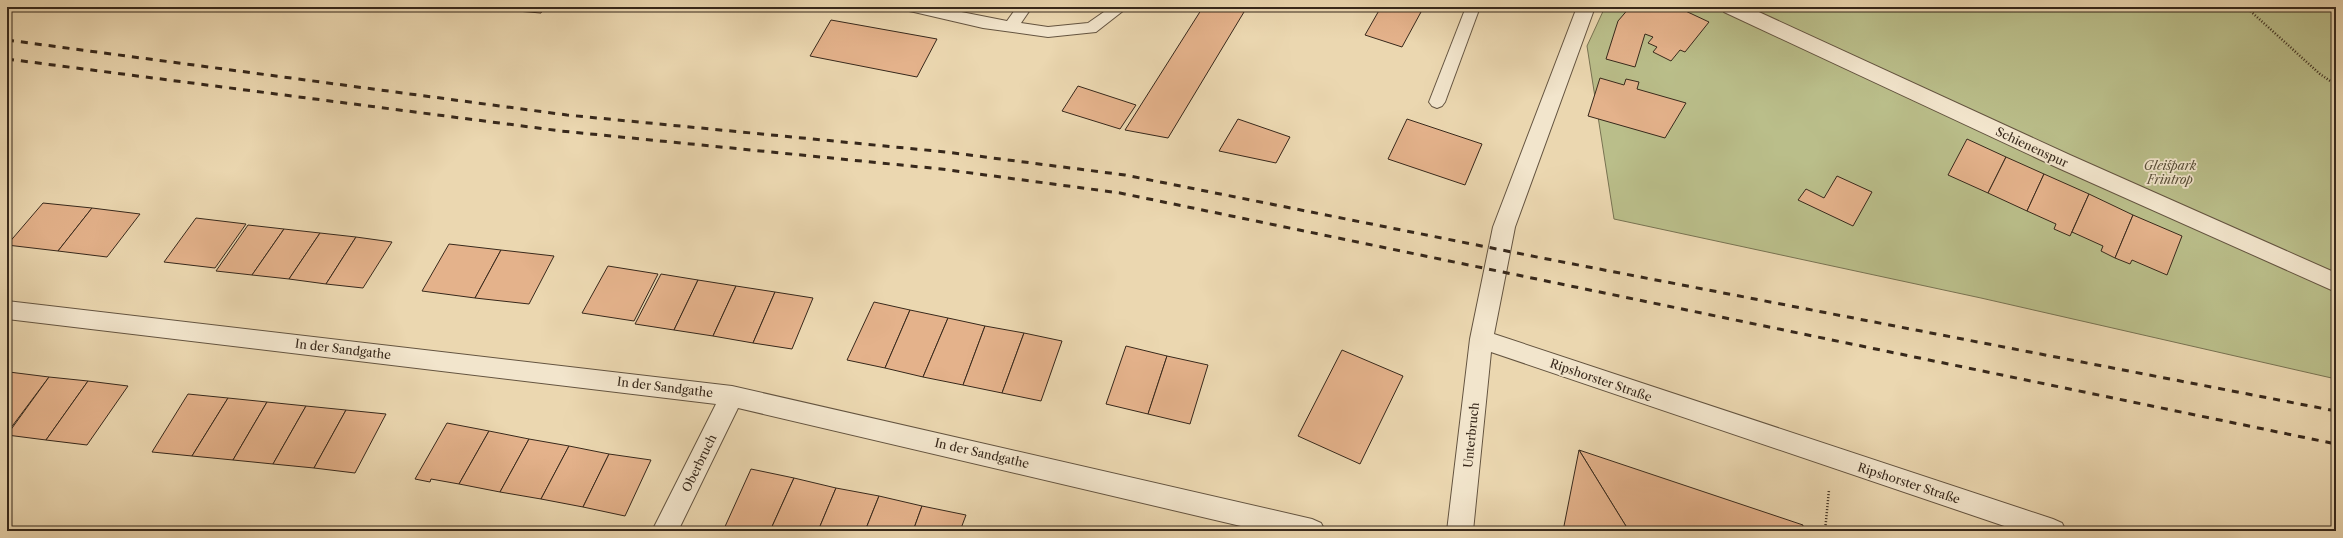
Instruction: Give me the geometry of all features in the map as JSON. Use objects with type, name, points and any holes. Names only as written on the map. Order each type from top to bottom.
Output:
[{"type":"street","points":[[1481,340],[1504,227],[1586,7]]},
{"type":"street","name":"Schienenspur","points":[[1731,7],[2063,161],[2336,283]]},
{"type":"street","name":"In der Sandgathe","points":[[7,310],[732,396],[1312,531]]},
{"type":"street","name":"Ripshorster Straße","points":[[1481,340],[2053,531]]},
{"type":"street","name":"Unterbruch","points":[[1460,531],[1481,340]]},
{"type":"street","name":"Oberbruch","points":[[665,531],[732,396]]},
{"type":"lane","points":[[914,7],[983,23],[1048,32],[1091,28],[1121,7]]},
{"type":"lane","points":[[1012,27],[1025,7]]},
{"type":"lane","points":[[1437,102],[1473,7]]},
{"type":"path","points":[[2246,7],[2320,74],[2336,85]]},
{"type":"path","points":[[1825,531],[1833,458]]},
{"type":"green space","name":"Gleispark Frintrop","points":[[1605,7],[2336,7],[2336,379],[1981,298],[1614,219],[1587,46]]},
{"type":"building","points":[[467,7],[544,7],[541,13]]},
{"type":"building","points":[[947,7],[968,7],[964,12]]},
{"type":"building","points":[[1203,7],[1247,7],[1168,138],[1125,130]]},
{"type":"building","points":[[1381,7],[1405,7],[1421,12],[1402,47],[1365,35]]},
{"type":"building","points":[[1630,7],[1677,7],[1709,22],[1685,52],[1680,50],[1671,61],[1653,52],[1657,47],[1648,43],[1653,37],[1645,34],[1635,67],[1606,59],[1618,21]]},
{"type":"building","points":[[831,20],[937,39],[917,77],[810,56]]},
{"type":"building","points":[[1600,78],[1624,85],[1626,79],[1639,82],[1637,89],[1686,103],[1665,138],[1588,116]]},
{"type":"building","points":[[1078,86],[1136,105],[1120,129],[1062,111]]},
{"type":"building","points":[[1238,119],[1290,137],[1276,163],[1219,151]]},
{"type":"building","points":[[1407,119],[1482,144],[1465,185],[1388,159]]},
{"type":"building","points":[[1967,139],[2006,157],[1988,193],[1948,175]]},
{"type":"building","points":[[2006,157],[2044,174],[2027,211],[1988,193]]},
{"type":"building","points":[[2044,174],[2089,194],[2070,236],[2054,229],[2056,224],[2027,211]]},
{"type":"building","points":[[1837,176],[1872,192],[1853,226],[1798,200],[1806,189],[1824,198]]},
{"type":"building","points":[[2089,194],[2133,215],[2115,258],[2101,251],[2103,246],[2072,232]]},
{"type":"building","points":[[43,203],[92,208],[58,251],[7,245]]},
{"type":"building","points":[[92,208],[140,214],[107,257],[58,251]]},
{"type":"building","points":[[2133,215],[2182,236],[2167,275],[2132,260],[2130,264],[2115,258]]},
{"type":"building","points":[[196,218],[246,224],[215,268],[164,262]]},
{"type":"building","points":[[248,225],[284,229],[252,275],[216,271]]},
{"type":"building","points":[[284,229],[320,233],[289,279],[252,275]]},
{"type":"building","points":[[320,233],[356,237],[326,284],[289,279]]},
{"type":"building","points":[[356,237],[392,242],[363,288],[326,284]]},
{"type":"building","points":[[449,244],[501,250],[475,298],[422,291]]},
{"type":"building","points":[[501,250],[554,256],[529,304],[475,298]]},
{"type":"building","points":[[608,266],[658,274],[634,321],[582,313]]},
{"type":"building","points":[[661,274],[698,280],[674,330],[635,324]]},
{"type":"building","points":[[698,280],[736,286],[713,336],[674,330]]},
{"type":"building","points":[[736,286],[775,292],[753,343],[713,336]]},
{"type":"building","points":[[775,292],[813,298],[792,349],[753,343]]},
{"type":"building","points":[[874,302],[910,310],[885,368],[847,360]]},
{"type":"building","points":[[910,310],[948,318],[923,377],[885,368]]},
{"type":"building","points":[[948,318],[985,326],[963,385],[923,377]]},
{"type":"building","points":[[985,326],[1024,333],[1002,393],[963,385]]},
{"type":"building","points":[[1024,333],[1062,341],[1041,401],[1002,393]]},
{"type":"building","points":[[1126,346],[1167,356],[1148,414],[1106,404]]},
{"type":"building","points":[[1342,350],[1403,376],[1360,464],[1298,436]]},
{"type":"building","points":[[1167,356],[1208,365],[1190,424],[1148,414]]},
{"type":"building","points":[[9,372],[49,377],[7,433],[7,375]]},
{"type":"building","points":[[49,377],[88,381],[46,440],[7,435]]},
{"type":"building","points":[[88,381],[128,386],[87,445],[46,440]]},
{"type":"building","points":[[188,394],[228,398],[192,456],[152,452]]},
{"type":"building","points":[[228,398],[267,402],[233,460],[192,456]]},
{"type":"building","points":[[267,402],[306,406],[273,464],[233,460]]},
{"type":"building","points":[[306,406],[346,410],[314,468],[273,464]]},
{"type":"building","points":[[346,410],[386,414],[355,473],[314,468]]},
{"type":"building","points":[[447,423],[489,431],[459,484],[431,479],[430,482],[415,479]]},
{"type":"building","points":[[489,431],[529,439],[500,492],[459,484]]},
{"type":"building","points":[[529,439],[569,446],[541,499],[500,492]]},
{"type":"building","points":[[569,446],[609,454],[583,507],[541,499]]},
{"type":"building","points":[[1579,450],[1803,525],[1802,531],[1629,531]]},
{"type":"building","points":[[1579,450],[1629,531],[1563,531]]},
{"type":"building","points":[[609,454],[651,460],[625,516],[583,507]]},
{"type":"building","points":[[751,469],[794,478],[770,531],[723,531]]},
{"type":"building","points":[[794,478],[836,488],[818,531],[770,531]]},
{"type":"building","points":[[836,488],[879,496],[865,531],[818,531]]},
{"type":"building","points":[[879,496],[922,506],[913,531],[865,531]]},
{"type":"building","points":[[922,506],[966,515],[960,531],[913,531]]},
{"type":"railway","points":[[7,40],[567,115],[946,152],[1125,175],[1542,258],[2336,411]]},
{"type":"railway","points":[[7,59],[561,131],[941,169],[1120,193],[2336,444]]}]
